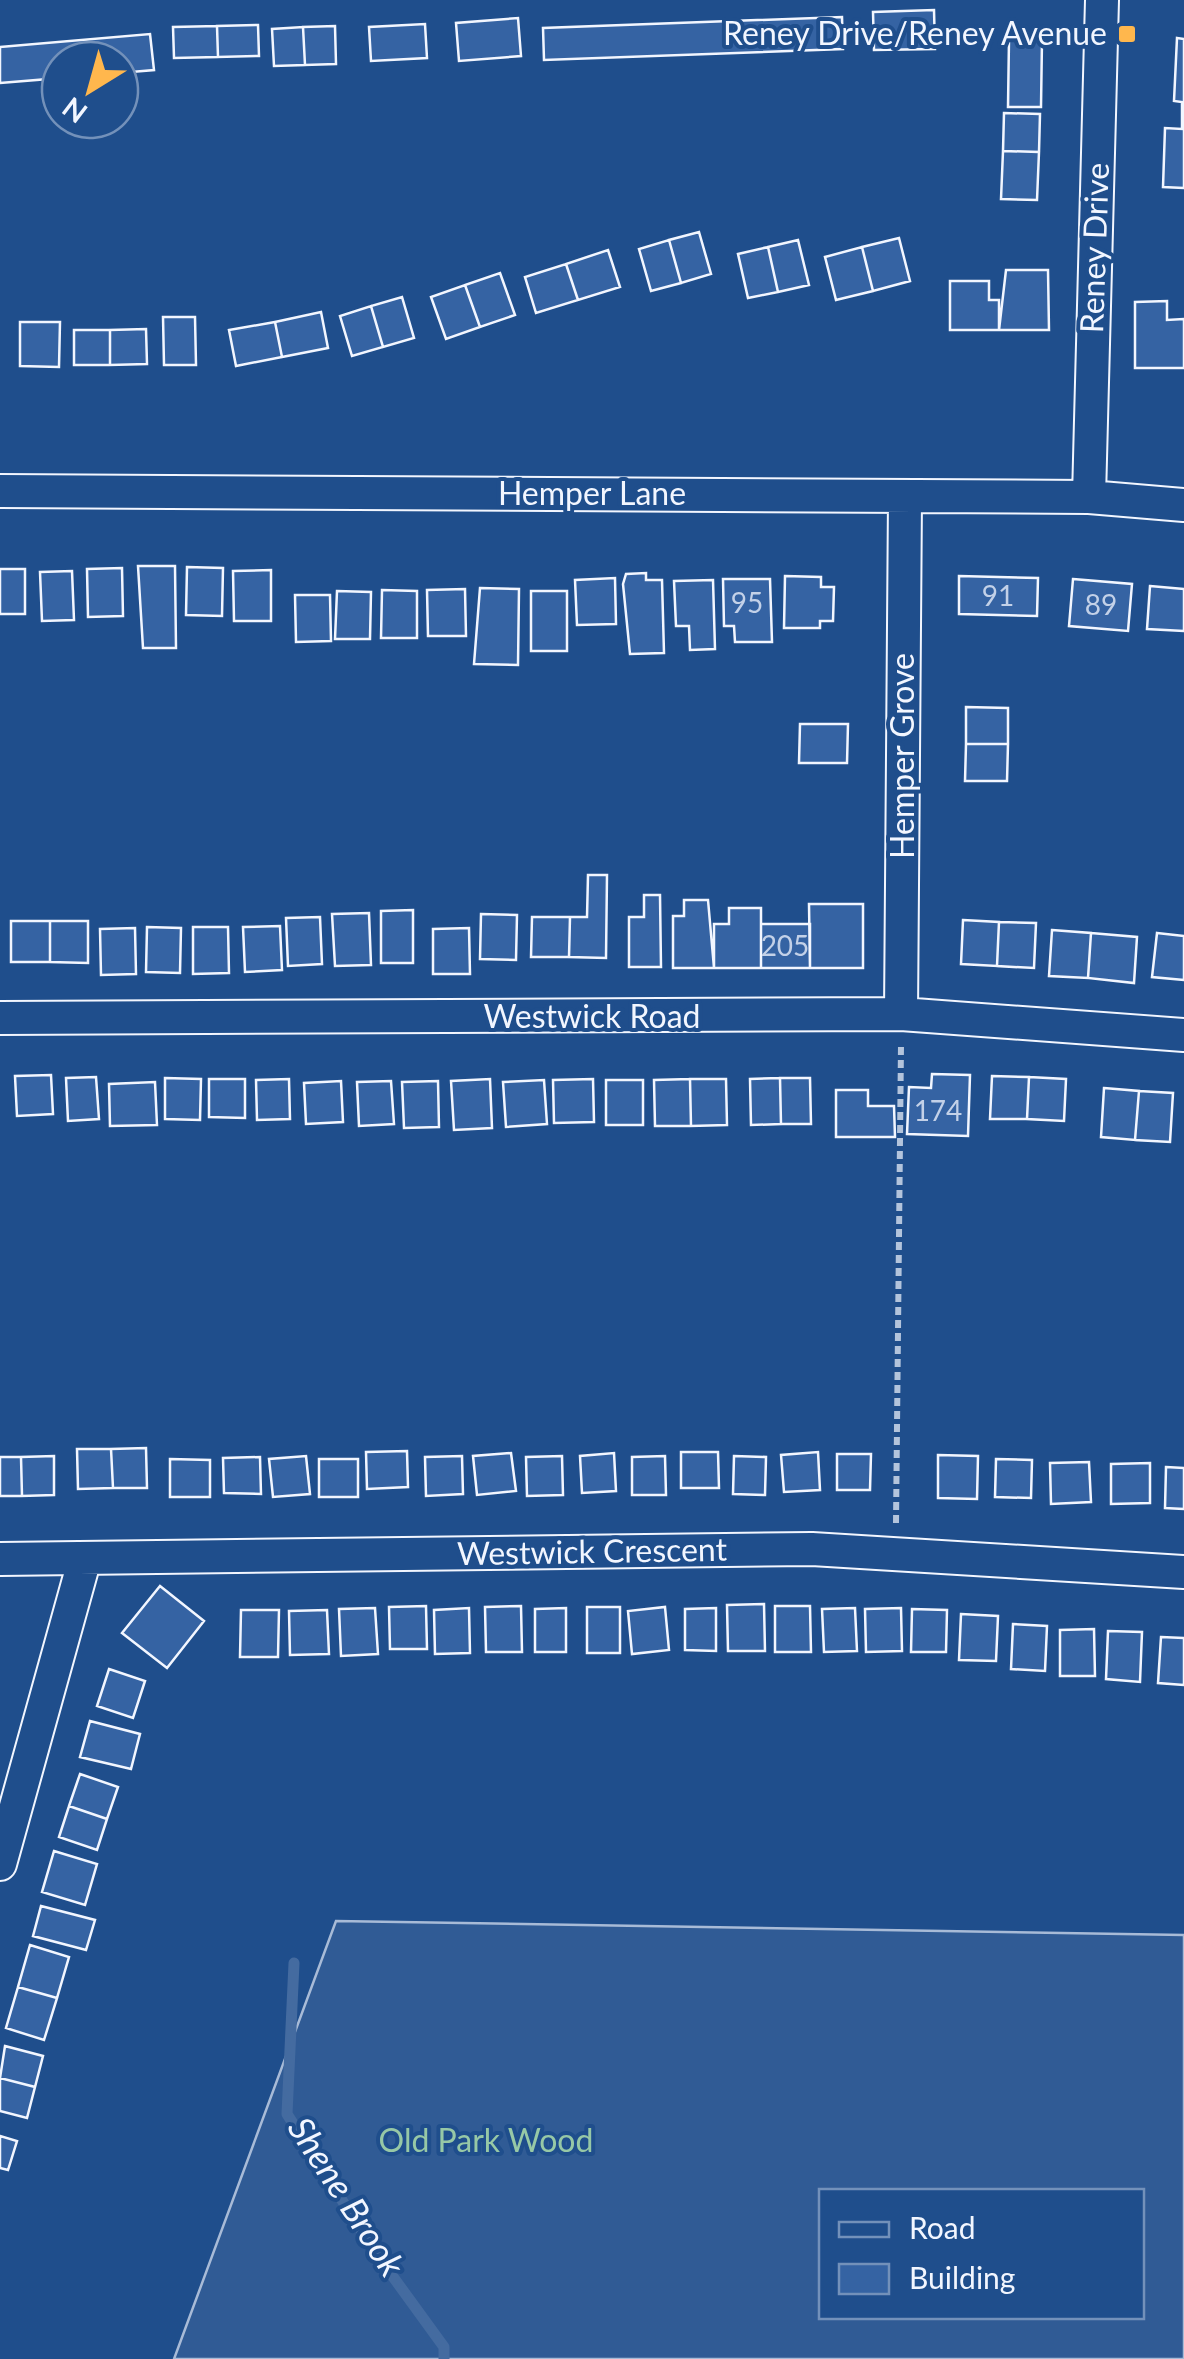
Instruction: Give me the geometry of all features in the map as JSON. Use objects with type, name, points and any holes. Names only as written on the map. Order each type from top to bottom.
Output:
[{"type":"street","name":"Reney Drive","points":[[1088,497],[1102,0]]},
{"type":"street","name":"Hemper Lane","points":[[0,491],[1088,497],[1184,505]]},
{"type":"street","name":"Hemper Grove","points":[[902,1014],[905,497]]},
{"type":"street","name":"Westwick Road","points":[[0,1018],[902,1014],[1184,1035]]},
{"type":"street","name":"Westwick Crescent","points":[[0,1558],[812,1550],[1184,1572]]},
{"type":"street","points":[[0,1864],[85,1558]]},
{"type":"path","points":[[895,1553],[902,1014]]},
{"type":"shaded area","name":"Old Park Wood","points":[[336,1921],[1184,1935],[1184,2359],[174,2359]]},
{"type":"building","points":[[934,10],[935,49],[874,50],[873,12]]},
{"type":"building","points":[[842,17],[843,49],[544,60],[543,28]]},
{"type":"building","points":[[518,18],[521,56],[459,61],[456,23]]},
{"type":"building","points":[[425,24],[427,58],[371,61],[369,27]]},
{"type":"building","points":[[258,25],[259,56],[218,57],[217,26]]},
{"type":"building","points":[[217,26],[218,57],[174,58],[173,27]]},
{"type":"building","points":[[335,26],[336,64],[305,65],[303,27]]},
{"type":"building","points":[[303,27],[305,65],[274,66],[272,29]]},
{"type":"building","points":[[150,34],[154,70],[140,71],[140,40],[81,40]]},
{"type":"building","points":[[1177,38],[1184,39],[1184,188],[1163,187],[1165,128],[1182,129],[1182,102],[1174,101]]},
{"type":"building","points":[[1009,39],[1042,40],[1041,107],[1008,107]]},
{"type":"building","points":[[40,44],[40,80],[0,83],[0,47]]},
{"type":"building","points":[[1004,113],[1040,114],[1039,152],[1003,151]]},
{"type":"building","points":[[1003,151],[1039,152],[1037,200],[1001,199]]},
{"type":"building","points":[[699,232],[711,274],[681,283],[669,240]]},
{"type":"building","points":[[899,238],[910,281],[873,291],[862,247]]},
{"type":"building","points":[[669,240],[681,283],[651,291],[639,249]]},
{"type":"building","points":[[798,240],[809,285],[778,292],[768,247]]},
{"type":"building","points":[[768,247],[778,292],[748,298],[738,254]]},
{"type":"building","points":[[862,247],[873,291],[836,300],[825,257]]},
{"type":"building","points":[[608,250],[620,287],[578,300],[566,264]]},
{"type":"building","points":[[566,264],[578,300],[536,313],[525,277]]},
{"type":"building","points":[[1006,270],[1048,270],[1049,330],[999,330]]},
{"type":"building","points":[[500,273],[515,315],[480,327],[465,285]]},
{"type":"building","points":[[950,281],[989,281],[989,300],[999,300],[999,330],[950,330]]},
{"type":"building","points":[[465,285],[480,327],[446,339],[431,297]]},
{"type":"building","points":[[402,297],[414,338],[383,347],[371,306]]},
{"type":"building","points":[[1167,301],[1167,320],[1184,319],[1184,368],[1135,368],[1135,302]]},
{"type":"building","points":[[371,306],[383,347],[352,356],[340,316]]},
{"type":"building","points":[[321,312],[328,348],[282,357],[275,322]]},
{"type":"building","points":[[163,317],[195,317],[196,365],[164,365]]},
{"type":"building","points":[[20,322],[60,322],[59,367],[20,366]]},
{"type":"building","points":[[275,322],[282,357],[236,366],[229,330]]},
{"type":"building","points":[[146,329],[147,364],[110,365],[110,330]]},
{"type":"building","points":[[74,330],[110,330],[110,365],[74,365]]},
{"type":"building","points":[[138,566],[175,566],[176,648],[143,648]]},
{"type":"building","points":[[187,567],[223,568],[222,616],[186,615]]},
{"type":"building","points":[[122,568],[123,616],[88,617],[87,569]]},
{"type":"building","points":[[0,569],[25,569],[25,614],[0,614]]},
{"type":"building","points":[[271,570],[271,621],[234,621],[233,571]]},
{"type":"building","points":[[72,571],[74,620],[42,621],[40,572]]},
{"type":"building","points":[[646,573],[646,580],[662,580],[664,653],[630,654],[623,584],[626,574]]},
{"type":"building","points":[[785,576],[821,577],[821,587],[834,587],[833,621],[820,621],[820,628],[784,628]]},
{"type":"building","points":[[959,576],[1038,578],[1037,616],[959,614]]},
{"type":"building","points":[[615,578],[616,624],[577,625],[575,580]]},
{"type":"building","points":[[723,579],[770,579],[772,642],[735,642],[734,626],[724,626]]},
{"type":"building","points":[[1073,579],[1132,584],[1128,631],[1069,626]]},
{"type":"building","points":[[713,580],[715,649],[690,650],[689,626],[676,626],[674,581]]},
{"type":"building","points":[[1150,586],[1184,589],[1184,631],[1147,629]]},
{"type":"building","points":[[480,588],[519,589],[518,665],[474,664]]},
{"type":"building","points":[[465,589],[466,636],[428,636],[427,590]]},
{"type":"building","points":[[382,590],[417,591],[417,638],[381,638]]},
{"type":"building","points":[[337,591],[371,592],[370,639],[335,639]]},
{"type":"building","points":[[531,591],[567,591],[567,651],[531,651]]},
{"type":"building","points":[[295,595],[330,595],[331,641],[296,642]]},
{"type":"building","points":[[966,707],[1008,708],[1008,744],[966,744]]},
{"type":"building","points":[[800,724],[848,724],[847,763],[799,763]]},
{"type":"building","points":[[966,744],[1008,744],[1007,781],[965,781]]},
{"type":"building","points":[[588,875],[607,875],[606,958],[569,957],[570,917],[587,917]]},
{"type":"building","points":[[644,895],[660,895],[661,967],[629,967],[629,917],[644,917]]},
{"type":"building","points":[[684,900],[708,900],[714,968],[673,968],[673,916],[684,916]]},
{"type":"building","points":[[809,904],[863,904],[863,968],[810,968]]},
{"type":"building","points":[[729,908],[761,908],[761,968],[714,968],[714,924],[729,924]]},
{"type":"building","points":[[413,910],[413,963],[381,963],[381,911]]},
{"type":"building","points":[[369,913],[371,965],[335,966],[332,914]]},
{"type":"building","points":[[481,914],[517,915],[516,960],[480,959]]},
{"type":"building","points":[[320,917],[322,964],[288,966],[286,918]]},
{"type":"building","points":[[532,917],[570,917],[569,957],[531,957]]},
{"type":"building","points":[[963,920],[999,922],[997,966],[961,964]]},
{"type":"building","points":[[11,921],[50,921],[50,962],[11,962]]},
{"type":"building","points":[[50,921],[88,921],[88,963],[50,962]]},
{"type":"building","points":[[999,922],[1036,923],[1034,968],[997,966]]},
{"type":"building","points":[[761,924],[810,924],[810,968],[761,968]]},
{"type":"building","points":[[280,926],[282,970],[245,972],[243,927]]},
{"type":"building","points":[[147,927],[181,928],[180,973],[146,972]]},
{"type":"building","points":[[193,927],[228,927],[229,973],[193,974]]},
{"type":"building","points":[[135,928],[136,974],[101,975],[100,929]]},
{"type":"building","points":[[469,928],[470,974],[433,974],[433,929]]},
{"type":"building","points":[[1052,930],[1091,933],[1088,978],[1049,976]]},
{"type":"building","points":[[1091,933],[1137,937],[1134,983],[1088,978]]},
{"type":"building","points":[[1157,933],[1184,936],[1184,980],[1152,977]]},
{"type":"building","points":[[932,1074],[970,1075],[968,1136],[907,1134],[909,1087],[931,1088]]},
{"type":"building","points":[[51,1075],[53,1114],[17,1116],[15,1076]]},
{"type":"building","points":[[992,1076],[1029,1077],[1027,1119],[990,1119]]},
{"type":"building","points":[[96,1077],[99,1119],[68,1121],[66,1078]]},
{"type":"building","points":[[1029,1077],[1066,1079],[1064,1121],[1027,1119]]},
{"type":"building","points":[[165,1078],[201,1079],[200,1120],[165,1119]]},
{"type":"building","points":[[780,1078],[781,1124],[751,1125],[750,1079]]},
{"type":"building","points":[[780,1078],[810,1078],[811,1124],[781,1124]]},
{"type":"building","points":[[209,1079],[245,1079],[245,1118],[209,1117]]},
{"type":"building","points":[[289,1079],[290,1119],[257,1120],[256,1080]]},
{"type":"building","points":[[490,1079],[492,1128],[454,1130],[451,1081]]},
{"type":"building","points":[[593,1079],[594,1122],[554,1123],[553,1080]]},
{"type":"building","points":[[690,1079],[691,1126],[655,1126],[654,1080]]},
{"type":"building","points":[[690,1079],[726,1079],[727,1125],[691,1126]]},
{"type":"building","points":[[544,1080],[547,1124],[506,1127],[503,1082]]},
{"type":"building","points":[[606,1080],[643,1080],[643,1125],[606,1125]]},
{"type":"building","points":[[341,1081],[343,1122],[306,1124],[304,1083]]},
{"type":"building","points":[[391,1081],[394,1124],[359,1126],[357,1082]]},
{"type":"building","points":[[438,1081],[439,1127],[404,1128],[402,1082]]},
{"type":"building","points":[[155,1082],[157,1125],[110,1126],[109,1084]]},
{"type":"building","points":[[1104,1088],[1139,1091],[1135,1140],[1101,1137]]},
{"type":"building","points":[[836,1090],[868,1090],[868,1106],[894,1106],[895,1137],[836,1137]]},
{"type":"building","points":[[1139,1091],[1173,1093],[1170,1142],[1135,1140]]},
{"type":"building","points":[[146,1448],[147,1488],[113,1488],[111,1449]]},
{"type":"building","points":[[77,1449],[111,1449],[113,1488],[78,1489]]},
{"type":"building","points":[[407,1451],[408,1487],[367,1489],[366,1452]]},
{"type":"building","points":[[681,1452],[718,1452],[719,1488],[681,1488]]},
{"type":"building","points":[[818,1452],[820,1490],[784,1492],[781,1455]]},
{"type":"building","points":[[511,1453],[516,1491],[477,1495],[473,1456]]},
{"type":"building","points":[[614,1453],[616,1491],[582,1493],[580,1456]]},
{"type":"building","points":[[837,1454],[871,1454],[870,1490],[837,1490]]},
{"type":"building","points":[[938,1455],[978,1456],[977,1499],[938,1498]]},
{"type":"building","points":[[54,1456],[54,1495],[22,1496],[21,1457]]},
{"type":"building","points":[[306,1456],[310,1494],[273,1497],[269,1459]]},
{"type":"building","points":[[462,1456],[463,1494],[426,1496],[425,1457]]},
{"type":"building","points":[[562,1456],[563,1495],[527,1496],[526,1457]]},
{"type":"building","points":[[665,1456],[666,1495],[632,1495],[632,1457]]},
{"type":"building","points":[[734,1456],[766,1457],[765,1495],[733,1494]]},
{"type":"building","points":[[0,1457],[21,1457],[22,1496],[0,1496]]},
{"type":"building","points":[[260,1457],[261,1494],[224,1493],[223,1458]]},
{"type":"building","points":[[170,1459],[210,1460],[210,1497],[170,1497]]},
{"type":"building","points":[[319,1459],[358,1459],[358,1497],[319,1497]]},
{"type":"building","points":[[996,1459],[1032,1460],[1031,1498],[995,1497]]},
{"type":"building","points":[[1089,1462],[1091,1502],[1051,1504],[1050,1463]]},
{"type":"building","points":[[1150,1463],[1150,1503],[1111,1504],[1111,1464]]},
{"type":"building","points":[[1166,1467],[1184,1468],[1184,1509],[1165,1508]]},
{"type":"building","points":[[160,1586],[204,1621],[167,1668],[122,1633]]},
{"type":"building","points":[[764,1604],[765,1651],[728,1651],[727,1605]]},
{"type":"building","points":[[426,1606],[427,1649],[390,1649],[389,1607]]},
{"type":"building","points":[[521,1606],[522,1652],[486,1652],[485,1607]]},
{"type":"building","points":[[775,1606],[810,1606],[811,1652],[775,1652]]},
{"type":"building","points":[[587,1607],[620,1607],[620,1653],[587,1653]]},
{"type":"building","points":[[665,1607],[669,1650],[632,1654],[628,1611]]},
{"type":"building","points":[[375,1608],[378,1654],[341,1656],[339,1609]]},
{"type":"building","points":[[469,1608],[470,1653],[435,1654],[434,1610]]},
{"type":"building","points":[[566,1608],[566,1652],[535,1652],[535,1609]]},
{"type":"building","points":[[716,1608],[716,1651],[685,1650],[685,1609]]},
{"type":"building","points":[[855,1608],[857,1651],[824,1652],[822,1609]]},
{"type":"building","points":[[901,1608],[902,1651],[866,1652],[865,1609]]},
{"type":"building","points":[[912,1609],[947,1610],[946,1652],[911,1652]]},
{"type":"building","points":[[241,1610],[279,1610],[278,1657],[240,1657]]},
{"type":"building","points":[[327,1610],[329,1654],[290,1655],[289,1611]]},
{"type":"building","points":[[961,1614],[998,1616],[996,1661],[959,1660]]},
{"type":"building","points":[[1013,1624],[1047,1626],[1045,1671],[1011,1669]]},
{"type":"building","points":[[1094,1629],[1095,1676],[1060,1676],[1060,1630]]},
{"type":"building","points":[[1108,1631],[1142,1632],[1140,1682],[1106,1679]]},
{"type":"building","points":[[1161,1637],[1184,1638],[1184,1685],[1158,1683]]},
{"type":"building","points":[[109,1669],[145,1681],[133,1718],[97,1706]]},
{"type":"building","points":[[90,1721],[140,1734],[131,1769],[80,1757]]},
{"type":"building","points":[[80,1774],[118,1787],[107,1819],[69,1806]]},
{"type":"building","points":[[69,1806],[107,1819],[97,1850],[59,1837]]},
{"type":"building","points":[[54,1851],[97,1864],[85,1905],[42,1892]]},
{"type":"building","points":[[41,1906],[95,1920],[86,1950],[33,1936]]},
{"type":"building","points":[[30,1945],[69,1957],[57,1998],[18,1987]]},
{"type":"building","points":[[18,1987],[57,1998],[44,2040],[6,2028]]},
{"type":"building","points":[[5,2046],[43,2056],[35,2087],[0,2078]]},
{"type":"building","points":[[0,2078],[35,2087],[27,2118],[0,2111]]},
{"type":"building","points":[[0,2136],[17,2141],[8,2170],[0,2168]]},
{"type":"waterway","name":"Shene Brook","points":[[294,1963],[287,2114],[375,2252],[444,2347],[444,2359]]},
{"type":"place","name":"Reney Drive/Reney Avenue","points":[[1127,34]]}]
